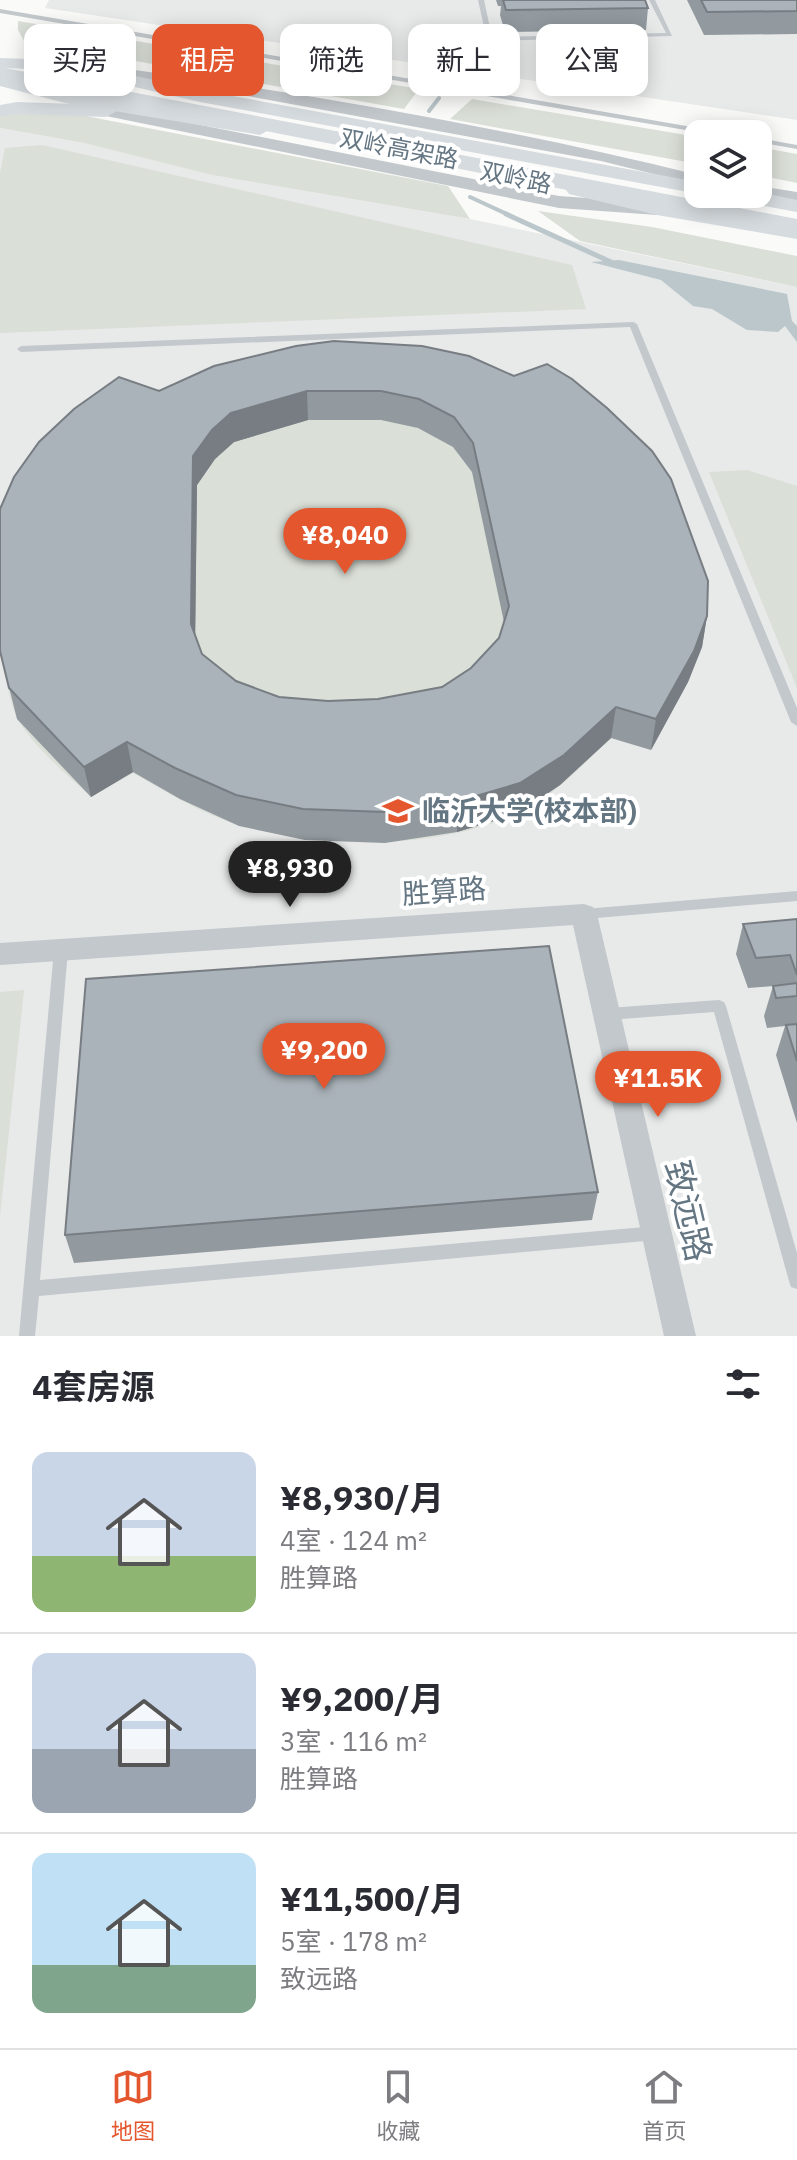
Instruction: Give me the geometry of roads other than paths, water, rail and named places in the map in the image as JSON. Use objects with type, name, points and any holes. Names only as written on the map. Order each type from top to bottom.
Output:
[{"type":"highway","name":"双岭高架路","points":[[0,64],[684,188]]},
{"type":"highway","name":"双岭高架路","points":[[0,73],[789,228]]},
{"type":"highway","points":[[136,78],[593,163],[684,187]]},
{"type":"highway","points":[[65,97],[546,190],[789,228]]},
{"type":"highway","points":[[772,203],[797,209]]},
{"type":"highway","name":"双岭高架路","points":[[772,204],[797,209]]},
{"type":"main road","name":"双岭路","points":[[0,64],[24,64]]},
{"type":"main road","name":"双岭路","points":[[0,80],[65,97],[248,126],[502,174],[657,209],[789,228]]},
{"type":"main road","name":"双岭路","points":[[136,82],[684,188]]},
{"type":"main road","points":[[0,111],[17,108],[106,111]]},
{"type":"main road","points":[[523,142],[569,164]]},
{"type":"street","points":[[136,75],[237,89],[601,156],[684,177]]},
{"type":"street","points":[[65,97],[106,111],[559,202],[657,209]]},
{"type":"street","points":[[772,194],[797,198]]},
{"type":"street","name":"胜算路","points":[[0,954],[584,914]]},
{"type":"street","name":"致远路","points":[[584,914],[680,1336]]},
{"type":"lane","points":[[481,0],[487,24]]},
{"type":"lane","points":[[520,38],[670,35],[652,0]]},
{"type":"lane","points":[[0,11],[684,128]]},
{"type":"lane","points":[[772,143],[797,147]]},
{"type":"lane","points":[[21,349],[633,324],[797,722]]},
{"type":"lane","name":"胜算路","points":[[584,914],[797,896]]},
{"type":"lane","points":[[27,1336],[61,950]]},
{"type":"lane","points":[[607,1014],[719,1006],[792,1242],[797,1281]]},
{"type":"lane","points":[[31,1289],[656,1233]]},
{"type":"waterway","points":[[429,111],[439,98]]},
{"type":"waterway","points":[[470,197],[511,216]]},
{"type":"waterway","points":[[506,214],[611,262]]},
{"type":"place","name":"临沂大学(校本部)","points":[[398,811]]}]
